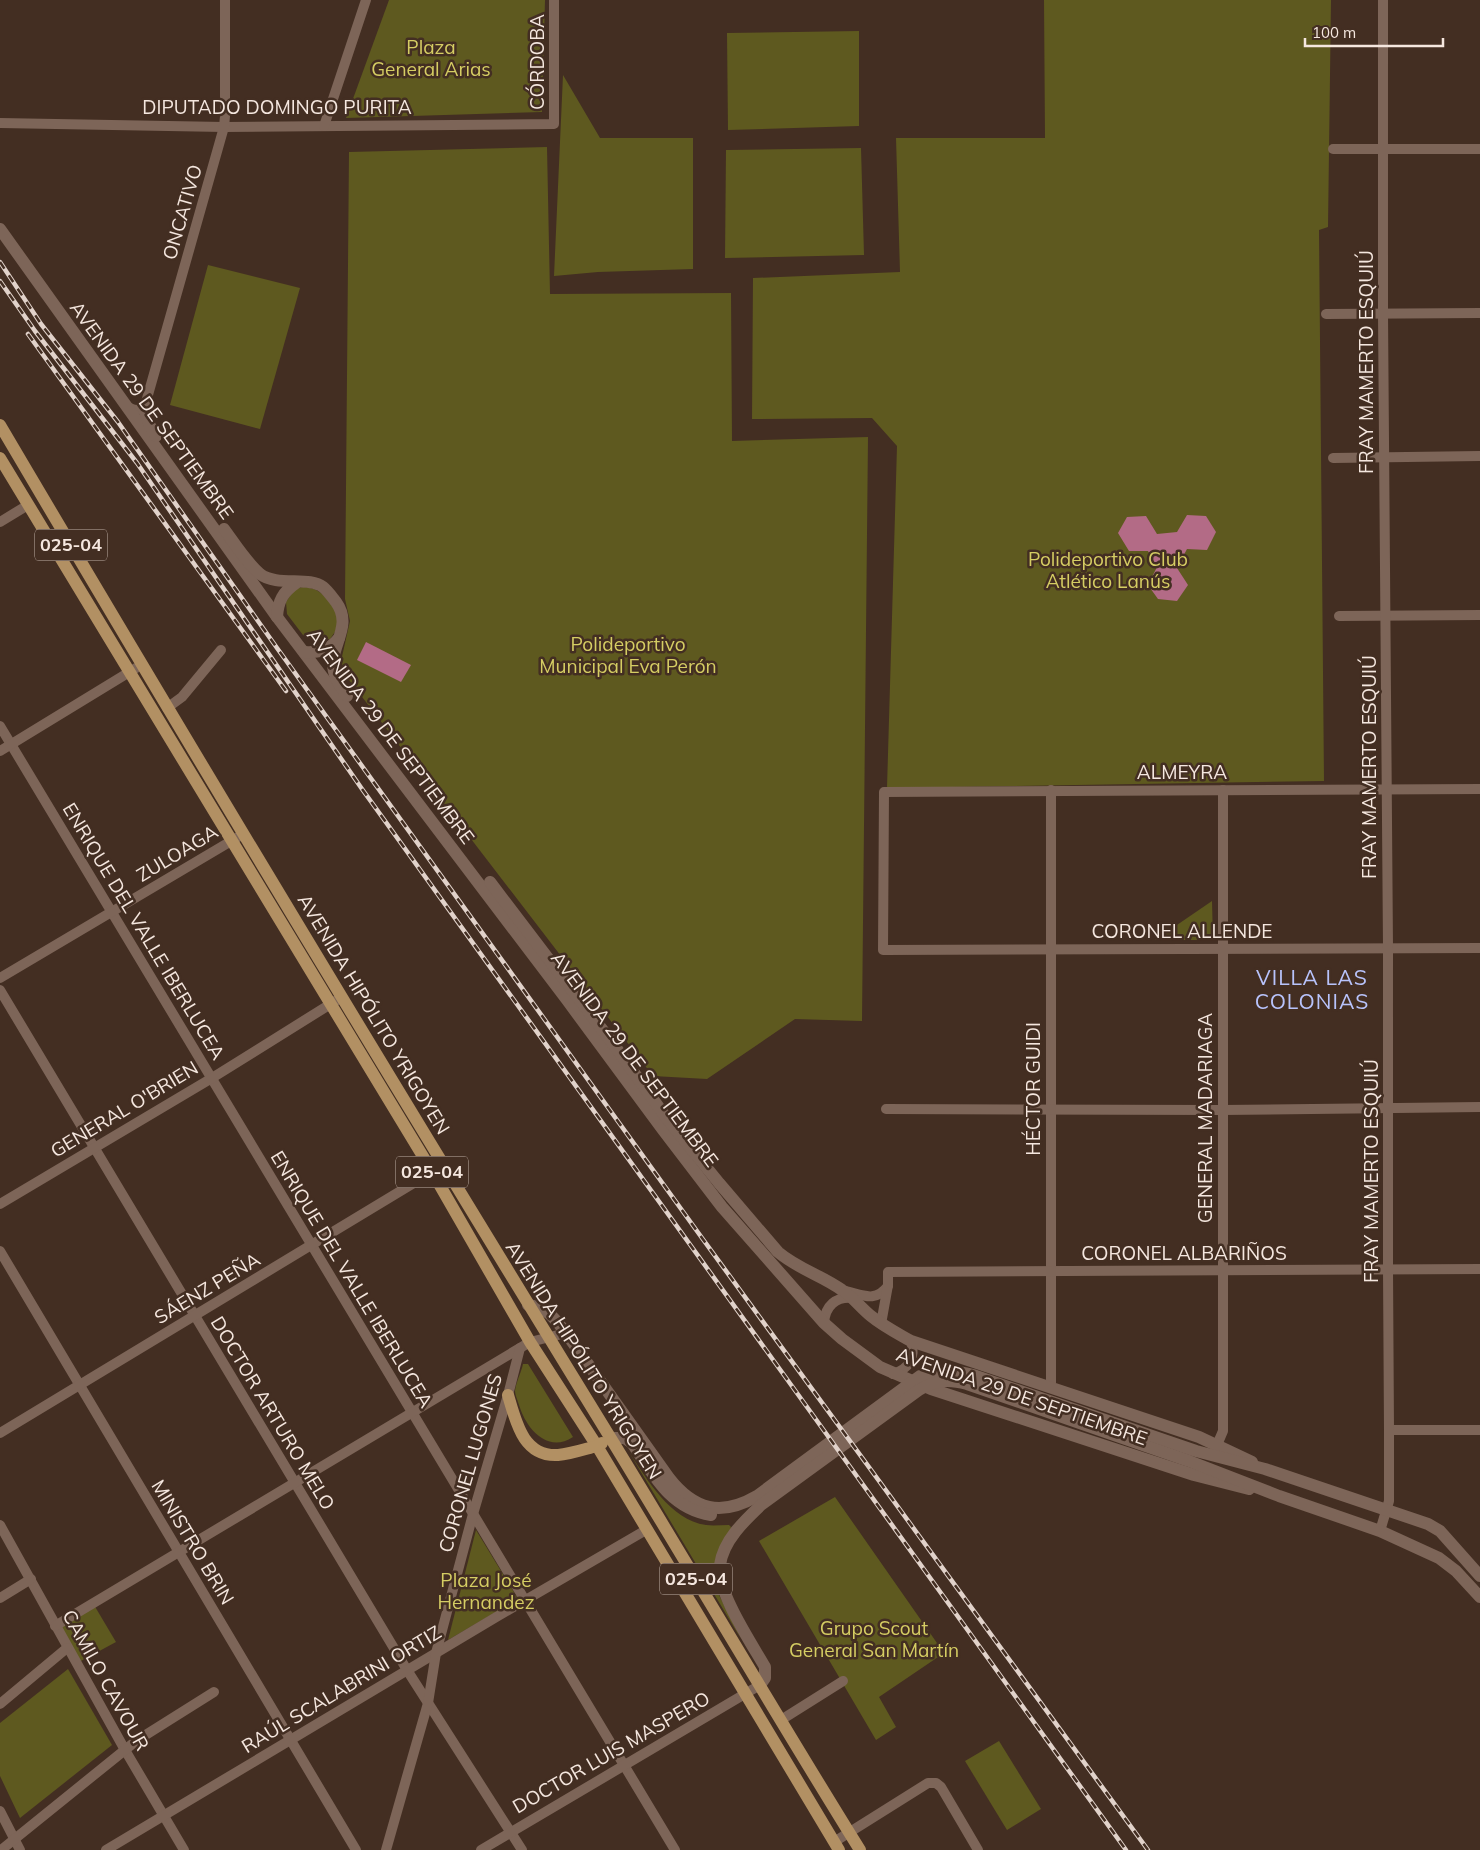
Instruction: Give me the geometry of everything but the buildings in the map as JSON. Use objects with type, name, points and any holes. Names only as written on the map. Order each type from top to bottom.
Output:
[{"type":"main road","name":"AVENIDA HIPÓLITO YRIGOYEN","points":[[0,426],[243,834],[849,1833],[855,1849]]},
{"type":"main road","name":"AVENIDA HIPÓLITO YRIGOYEN","points":[[0,458],[432,1172],[525,1345],[597,1446],[744,1695],[837,1846]]},
{"type":"main road","points":[[508,1395],[518,1427],[528,1444],[541,1452],[572,1458],[592,1456],[604,1458]]},
{"type":"main road","points":[[559,1455],[597,1446],[610,1438]]},
{"type":"street","name":"ONCATIVO","points":[[144,409],[224,127],[226,116],[225,0]]},
{"type":"street","points":[[324,126],[366,0]]},
{"type":"street","name":"CÓRDOBA","points":[[554,0],[554,124]]},
{"type":"street","name":"FRAY MAMERTO ESQUIÚ","points":[[1380,1531],[1389,1501],[1390,1430],[1383,314],[1383,0]]},
{"type":"street","name":"DIPUTADO DOMINGO PURITA","points":[[0,123],[224,127],[554,124]]},
{"type":"street","points":[[1333,149],[1480,149]]},
{"type":"street","name":"AVENIDA 29 DE SEPTIEMBRE","points":[[0,229],[277,617],[551,977],[663,1130],[722,1207],[824,1323],[869,1360],[893,1374],[931,1389],[1194,1475],[1279,1496],[1380,1531],[1439,1558],[1456,1572],[1480,1597]]},
{"type":"street","points":[[1326,314],[1480,313]]},
{"type":"street","points":[[126,406],[134,410],[144,409]]},
{"type":"street","name":"AVENIDA 29 DE SEPTIEMBRE","points":[[144,409],[148,422],[154,432],[248,561],[260,574],[270,578],[313,583],[324,587],[342,612],[343,622],[333,660],[336,678],[342,689],[614,1045],[668,1120],[778,1252],[804,1270],[849,1294],[881,1324],[911,1341],[1199,1437],[1266,1469],[1428,1524],[1440,1531],[1480,1576]]},
{"type":"street","points":[[1333,458],[1480,456]]},
{"type":"street","points":[[0,522],[28,505]]},
{"type":"street","points":[[277,617],[281,597],[296,582]]},
{"type":"street","points":[[1340,616],[1480,615]]},
{"type":"street","points":[[304,652],[315,653],[325,650],[334,644],[340,636]]},
{"type":"street","points":[[168,708],[182,697],[222,650]]},
{"type":"street","points":[[0,751],[142,665]]},
{"type":"street","name":"ENRIQUE DEL VALLE IBERLUCEA","points":[[0,726],[675,1850]]},
{"type":"street","name":"ALMEYRA","points":[[883,950],[884,792],[1480,789]]},
{"type":"street","name":"HÉCTOR GUIDI","points":[[1050,790],[1051,1387]]},
{"type":"street","name":"GENERAL MADARIAGA","points":[[1218,1446],[1223,1431],[1223,790]]},
{"type":"street","name":"ZULOAGA","points":[[0,978],[243,834]]},
{"type":"street","name":"CORONEL ALLENDE","points":[[883,950],[1480,948]]},
{"type":"street","name":"DOCTOR ARTURO MELO","points":[[0,990],[407,1670],[522,1850]]},
{"type":"street","name":"GENERAL O'BRIEN","points":[[0,1204],[212,1078],[343,997]]},
{"type":"street","points":[[886,1110],[1222,1110],[1480,1107]]},
{"type":"street","name":"SÁENZ PEÑA","points":[[0,1433],[432,1172]]},
{"type":"street","name":"MINISTRO BRIN","points":[[0,1251],[356,1850]]},
{"type":"street","name":"CORONEL ALBARIÑOS","points":[[888,1285],[888,1272],[1480,1269]]},
{"type":"street","points":[[824,1323],[826,1310],[834,1301],[849,1294],[874,1297],[882,1293],[888,1285]]},
{"type":"street","points":[[881,1324],[888,1285]]},
{"type":"street","points":[[528,1305],[544,1309],[566,1334],[635,1440],[661,1485],[681,1506],[691,1511],[719,1516],[732,1516],[761,1505]]},
{"type":"street","points":[[55,1626],[525,1345],[547,1337],[566,1334]]},
{"type":"street","points":[[893,1374],[904,1369],[912,1359],[913,1347],[911,1341]]},
{"type":"street","name":"CORONEL LUGONES","points":[[386,1850],[428,1703],[436,1653],[472,1514],[525,1345]]},
{"type":"street","points":[[610,1438],[635,1440],[690,1500],[704,1506],[734,1507],[757,1496],[920,1376],[930,1372],[952,1370],[973,1375],[1192,1456],[1279,1496]]},
{"type":"street","points":[[760,1685],[764,1678],[765,1667],[726,1597],[720,1575],[723,1555],[732,1538],[739,1527],[761,1505],[918,1390],[931,1383],[940,1380],[954,1380],[1192,1456],[1266,1469]]},
{"type":"street","points":[[1390,1430],[1480,1430]]},
{"type":"street","name":"CAMILO CAVOUR","points":[[0,1525],[124,1750],[184,1850]]},
{"type":"street","name":"RAÚL SCALABRINI ORTIZ","points":[[106,1850],[646,1530]]},
{"type":"street","points":[[0,1598],[31,1579]]},
{"type":"street","points":[[0,1704],[67,1648]]},
{"type":"street","points":[[781,1720],[843,1681]]},
{"type":"street","name":"DOCTOR LUIS MASPERO","points":[[481,1850],[760,1685]]},
{"type":"street","points":[[1,1850],[136,1741],[214,1692]]},
{"type":"street","points":[[837,1846],[849,1833],[928,1783],[936,1783],[941,1787],[978,1850]]},
{"type":"street","points":[[0,1812],[20,1850]]},
{"type":"green space","name":"Plaza General Arias","points":[[389,0],[545,0],[542,112],[346,118]]},
{"type":"green space","name":"Polideportivo Club Atlético Lanús","points":[[1044,0],[1331,0],[1328,227],[1319,230],[1324,781],[887,788],[897,446],[872,418],[752,419],[753,278],[900,272],[896,138],[1045,138]]},
{"type":"green space","points":[[859,31],[859,126],[728,130],[727,33]]},
{"type":"green space","points":[[563,75],[600,138],[693,138],[693,269],[598,272],[554,276]]},
{"type":"green space","name":"Polideportivo Municipal Eva Perón","points":[[547,147],[550,294],[731,293],[732,441],[868,437],[862,1021],[795,1019],[707,1079],[653,1076],[346,676],[341,661],[350,621],[345,599],[349,152]]},
{"type":"green space","points":[[861,148],[864,255],[725,258],[726,150]]},
{"type":"green space","points":[[208,265],[300,288],[260,429],[170,405]]},
{"type":"green space","points":[[303,587],[316,590],[325,596],[339,616],[337,629],[330,639],[315,641],[303,635],[287,614],[286,602],[295,589]]},
{"type":"green space","points":[[1212,901],[1213,940],[1155,940]]},
{"type":"green space","points":[[523,1364],[528,1364],[573,1437],[555,1442],[546,1440],[532,1430],[522,1414],[515,1391]]},
{"type":"green space","points":[[629,1452],[661,1497],[681,1515],[693,1522],[706,1525],[729,1525],[731,1527],[716,1580],[717,1591],[741,1639]]},
{"type":"green space","name":"Grupo Scout General San Martín","points":[[835,1497],[944,1653],[879,1697],[896,1727],[876,1740],[759,1541]]},
{"type":"green space","name":"Plaza José Hernandez","points":[[476,1530],[518,1599],[448,1640]]},
{"type":"green space","points":[[94,1605],[116,1642],[79,1662],[60,1627]]},
{"type":"green space","points":[[68,1669],[112,1745],[20,1818],[0,1776],[0,1723]]},
{"type":"green space","points":[[999,1741],[1041,1809],[1007,1830],[965,1761]]},
{"type":"shaded area","points":[[1187,515],[1206,516],[1216,532],[1207,550],[1187,549],[1177,568],[1188,585],[1177,601],[1158,599],[1148,585],[1157,567],[1148,551],[1129,551],[1118,533],[1127,517],[1146,516],[1157,534],[1177,532]]},
{"type":"shaded area","points":[[366,642],[411,665],[401,682],[357,660]]},
{"type":"railway","points":[[0,262],[41,324],[118,422],[277,648],[702,1238],[1148,1850]]},
{"type":"railway","points":[[0,281],[35,331],[137,463],[362,789],[1126,1850]]},
{"type":"railway","points":[[28,334],[286,691]]},
{"type":"district","name":"VILLA LAS COLONIAS","points":[[1312,990]]}]
